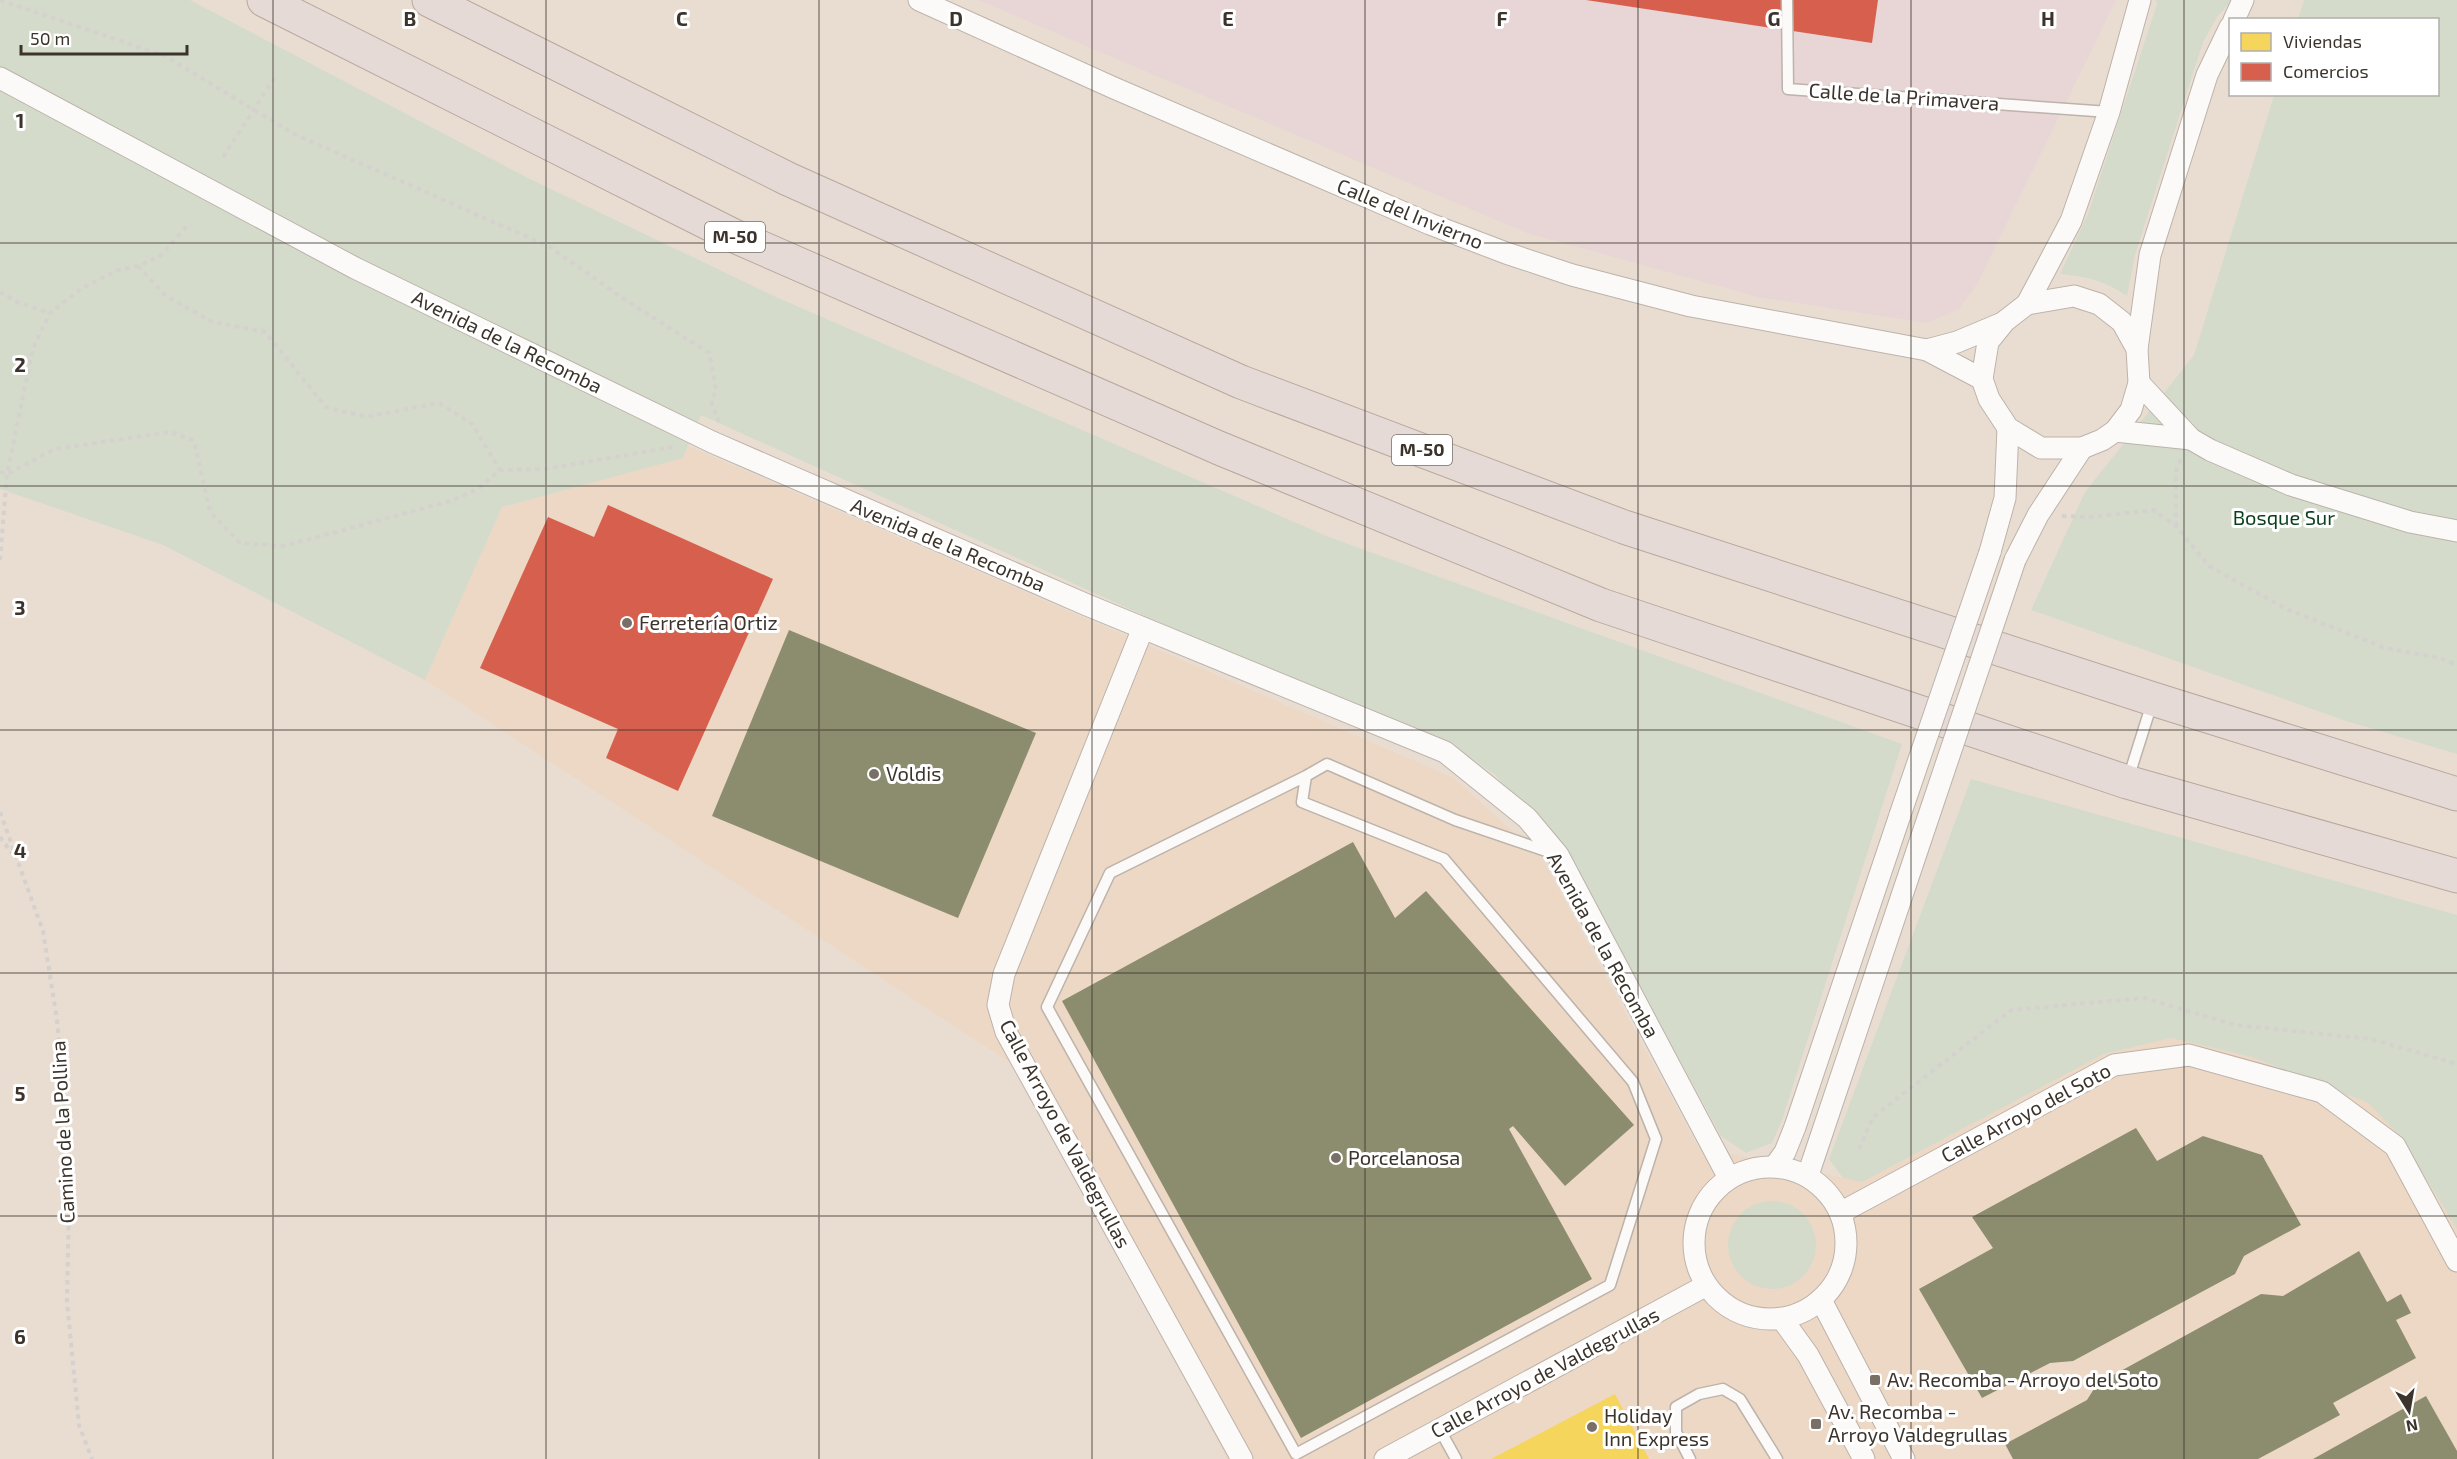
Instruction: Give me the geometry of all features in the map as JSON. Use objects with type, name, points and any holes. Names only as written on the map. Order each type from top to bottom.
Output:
[{"type":"highway","name":"M-50","points":[[264,0],[732,236],[1219,448],[1601,605],[2127,782],[2457,876]]},
{"type":"highway","name":"M-50","points":[[429,0],[788,179],[1241,382],[1624,527],[2153,699],[2457,794]]},
{"type":"street","name":"Calle del Invierno","points":[[919,0],[1124,93],[1430,224],[1506,253],[1572,275],[1691,306],[1927,350]]},
{"type":"street","points":[[1927,350],[1975,336],[2005,321],[2027,304],[2070,221],[2109,112],[2140,0]]},
{"type":"street","points":[[2235,18],[2243,0]]},
{"type":"street","points":[[2005,321],[1988,342],[1982,379],[1989,399],[2008,428],[2041,448],[2082,448],[2102,440],[2115,431],[2131,410],[2139,383],[2137,349],[2150,255],[2207,75],[2229,29]]},
{"type":"street","name":"Avenida de la Recomba","points":[[0,78],[355,268],[711,442],[1143,628],[1445,752],[1527,818],[1558,855],[1729,1178]]},
{"type":"street","points":[[2027,304],[2074,296],[2099,304],[2122,322],[2137,349]]},
{"type":"street","points":[[1927,350],[1982,379]]},
{"type":"street","points":[[2139,383],[2191,439],[2210,450],[2291,485],[2410,522],[2457,531]]},
{"type":"street","points":[[1775,1167],[1785,1152],[1795,1127],[1990,552],[2005,498],[2008,428]]},
{"type":"street","points":[[2115,431],[2191,439]]},
{"type":"street","points":[[1808,1175],[2015,560],[2038,514],[2082,448]]},
{"type":"street","name":"Calle Arroyo de Valdegrullas","points":[[1143,628],[1004,974],[998,1005],[1006,1032],[1242,1459]]},
{"type":"street","name":"Calle Arroyo del Soto","points":[[1840,1213],[2114,1065],[2189,1055],[2322,1092],[2395,1146],[2457,1261]]},
{"type":"street","points":[[1775,1167],[1808,1175],[1829,1194],[1840,1213],[1847,1235],[1845,1257],[1836,1280],[1821,1300],[1807,1310],[1782,1319],[1762,1320],[1743,1316],[1722,1303],[1705,1286],[1696,1269],[1693,1247],[1694,1225],[1707,1201],[1729,1178],[1742,1171],[1775,1167]]},
{"type":"street","name":"Calle Arroyo de Valdegrullas","points":[[1385,1459],[1705,1286]]},
{"type":"street","points":[[1821,1300],[1904,1459]]},
{"type":"street","points":[[1782,1319],[1808,1355],[1861,1458]]},
{"type":"lane","name":"Calle de la Primavera","points":[[1787,0],[1788,89],[2109,112]]},
{"type":"lane","points":[[2127,782],[2153,699]]},
{"type":"lane","points":[[1306,776],[1302,802],[1444,859],[1633,1082],[1656,1139],[1610,1285],[1296,1454],[1047,1006],[1110,873],[1327,764],[1455,820],[1558,855]]},
{"type":"lane","points":[[1690,1459],[1676,1432],[1676,1407],[1699,1394],[1723,1389],[1740,1399],[1777,1459]]},
{"type":"lane","points":[[1440,1430],[1456,1459]]},
{"type":"path","points":[[0,0],[165,56],[294,134],[550,247],[627,301],[709,353],[716,390],[711,401],[720,426]]},
{"type":"path","points":[[223,157],[277,74]]},
{"type":"path","points":[[0,560],[7,474],[33,348],[50,313],[82,288],[118,270],[138,266],[160,256],[187,225]]},
{"type":"path","points":[[138,266],[166,296],[213,322],[265,332],[326,406],[366,417],[439,403],[472,423],[500,470]]},
{"type":"path","points":[[0,292],[17,303],[50,313]]},
{"type":"path","points":[[0,472],[7,474],[55,449],[171,432],[194,441],[210,512],[240,543],[284,546],[454,500],[479,488],[500,470],[545,469],[674,447]]},
{"type":"path","points":[[2176,526],[2176,471],[2191,439]]},
{"type":"path","points":[[2054,518],[2090,517],[2153,510],[2176,526],[2209,566],[2286,609],[2385,648],[2440,658],[2457,665]]},
{"type":"path","name":"Camino de la Pollina","points":[[0,812],[43,931],[57,1020],[64,1099],[69,1203],[67,1302],[79,1425],[92,1459]]},
{"type":"path","points":[[0,837],[14,856]]},
{"type":"shaded area","points":[[978,0],[2116,0],[1977,284],[1959,309],[1927,323],[1758,297],[1527,233]]},
{"type":"shaded area","points":[[688,446],[1454,778],[1542,858],[1698,1147],[1862,1182],[2104,1054],[2171,1038],[2252,1057],[2368,1103],[2400,1136],[2457,1229],[2457,1459],[1227,1459],[1020,1069],[425,680],[502,507],[683,458]]},
{"type":"green space","points":[[0,0],[190,0],[528,178],[776,297],[1329,537],[1902,744],[1782,1120],[1772,1143],[1746,1153],[1721,1136],[1568,854],[1494,774],[1437,736],[1176,630],[701,415],[683,458],[502,507],[425,680],[163,545],[0,489]]},
{"type":"green space","points":[[2156,0],[2232,0],[2217,17],[2203,42],[2135,255],[2127,296],[2095,280],[2060,274],[2088,214],[2157,4]]},
{"type":"green space","name":"Bosque Sur","points":[[2304,0],[2457,0],[2457,754],[2346,721],[2031,610],[2085,492],[2194,355],[2274,96],[2439,96],[2439,18],[2298,18]]},
{"type":"green space","points":[[1971,779],[2457,915],[2457,1229],[2400,1136],[2368,1103],[2252,1057],[2171,1038],[2104,1054],[1862,1182],[1843,1178],[1829,1159]]},
{"type":"green space","points":[[1772,1201],[1789,1205],[1803,1214],[1812,1228],[1816,1245],[1812,1262],[1803,1276],[1789,1285],[1772,1289],[1755,1285],[1741,1276],[1732,1262],[1728,1245],[1732,1228],[1741,1214],[1755,1205]]},
{"type":"building: Viviendas","name":"Holiday Inn Express","points":[[1615,1394],[1649,1459],[1491,1459]]},
{"type":"building: Comercios","points":[[1586,0],[1878,0],[1872,43]]},
{"type":"building: Comercios","name":"Ferretería Ortiz","points":[[608,505],[773,579],[678,791],[606,758],[618,729],[480,668],[548,517],[594,537]]},
{"type":"building: Industria","name":"Voldis","points":[[789,630],[1036,733],[958,918],[712,816]]},
{"type":"building: Industria","name":"Porcelanosa","points":[[1353,842],[1395,918],[1426,891],[1634,1125],[1565,1186],[1513,1126],[1509,1129],[1592,1279],[1301,1438],[1062,1001]]},
{"type":"building: Industria","points":[[2136,1128],[2157,1161],[2203,1136],[2262,1155],[2301,1225],[2244,1256],[2235,1274],[2073,1361],[2050,1363],[1982,1398],[1919,1289],[1993,1248],[1972,1217]]},
{"type":"building: Industria","points":[[2359,1251],[2387,1302],[2401,1294],[2411,1313],[2396,1320],[2416,1358],[2333,1403],[2340,1415],[2258,1459],[2013,1459],[2005,1444],[2087,1400],[2097,1384],[2261,1294],[2283,1296]]},
{"type":"building: Industria","points":[[2426,1396],[2457,1451],[2457,1459],[2313,1459]]},
{"type":"place","name":"Ferretería Ortiz","points":[[627,623]]},
{"type":"place","name":"Voldis","points":[[874,774]]},
{"type":"place","name":"Porcelanosa","points":[[1336,1158]]},
{"type":"place","name":"Av. Recomba - Arroyo del Soto","points":[[1875,1380]]},
{"type":"place","name":"Av. Recomba - Arroyo Valdegrullas","points":[[1816,1424]]},
{"type":"place","name":"Holiday Inn Express","points":[[1592,1427]]}]
